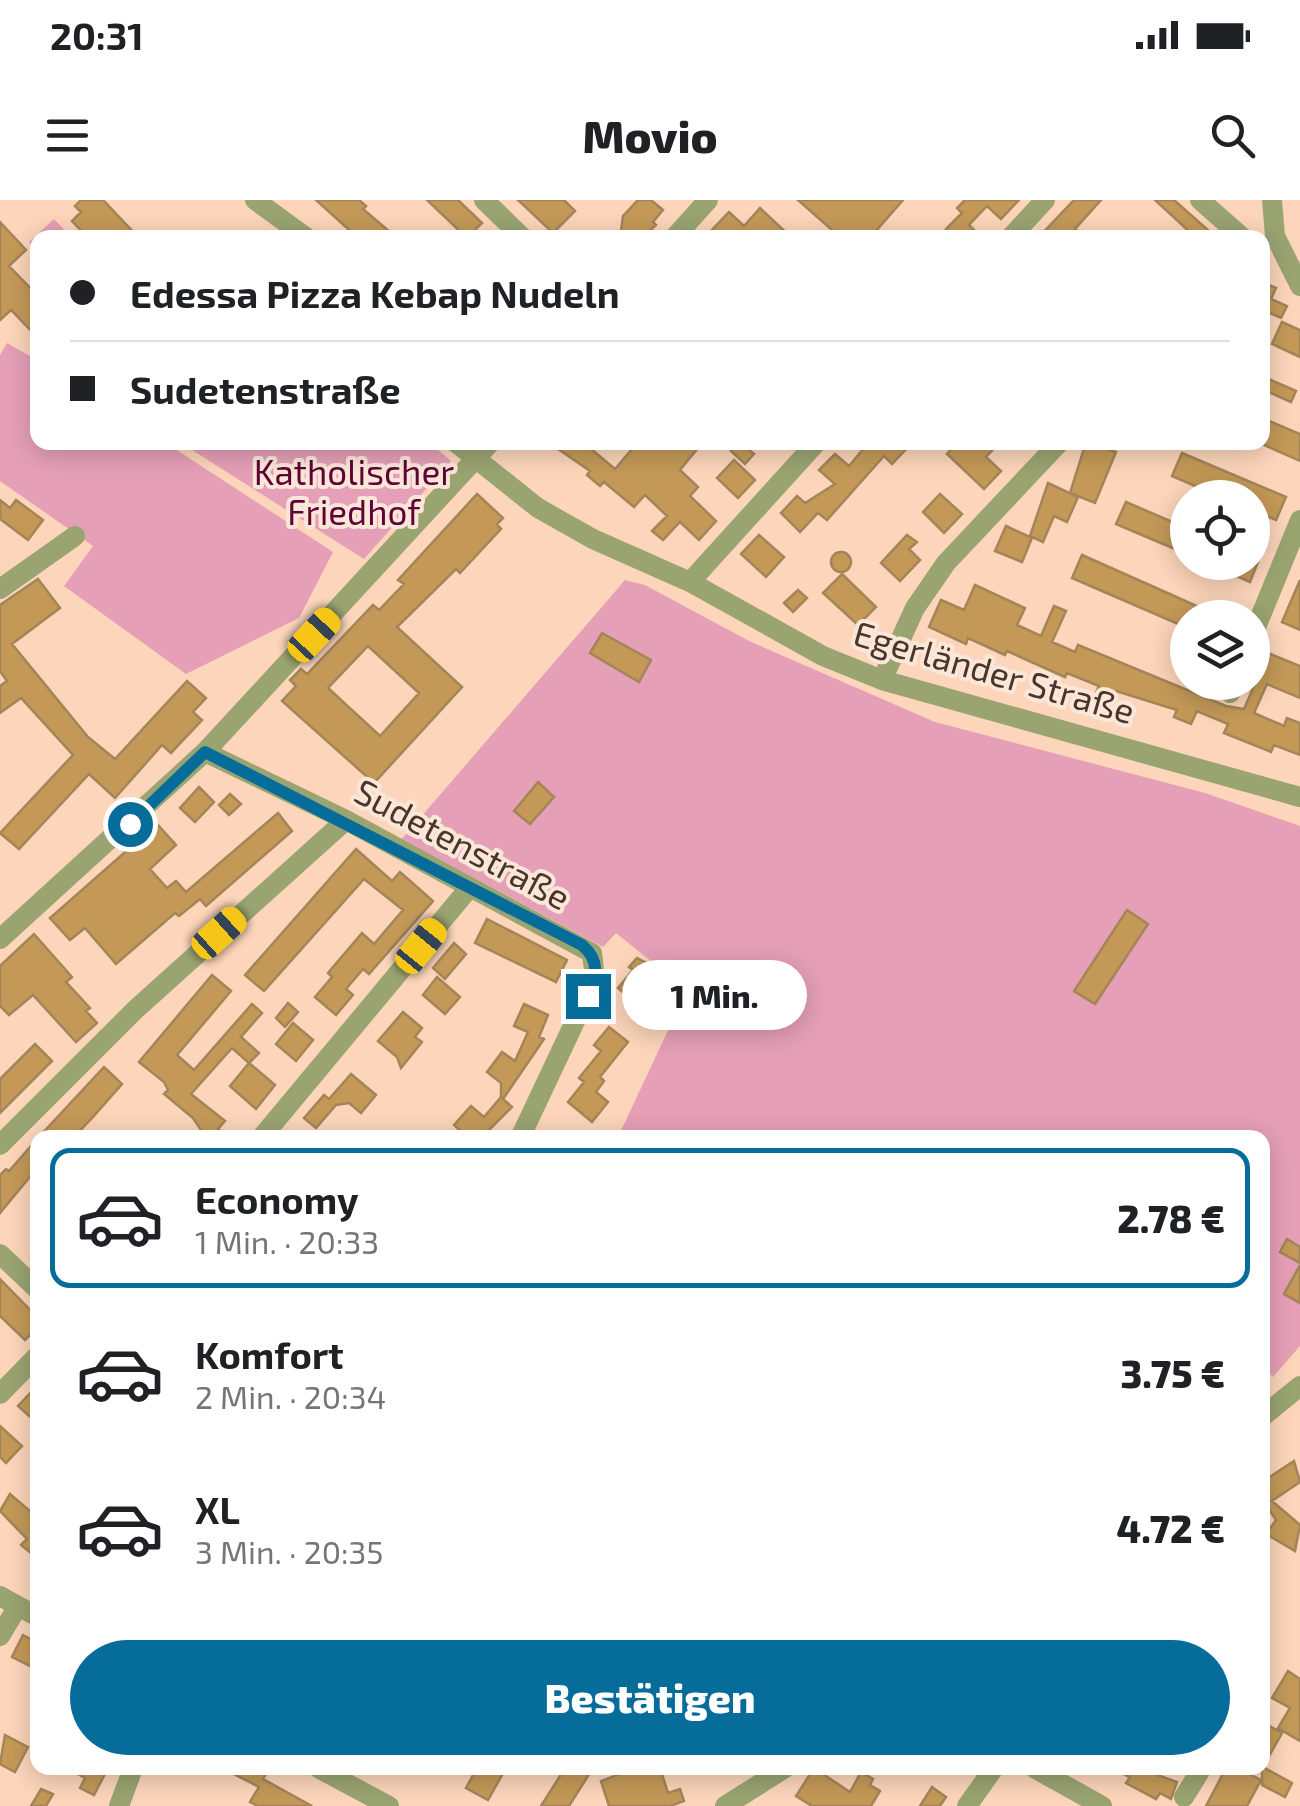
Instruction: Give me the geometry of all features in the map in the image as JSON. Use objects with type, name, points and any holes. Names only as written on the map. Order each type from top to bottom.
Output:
[{"type":"street","points":[[255,200],[295,230]]},
{"type":"street","points":[[484,200],[515,230]]},
{"type":"street","points":[[681,230],[708,200]]},
{"type":"street","points":[[1017,230],[1045,200]]},
{"type":"street","points":[[1200,200],[1234,230]]},
{"type":"street","points":[[1270,230],[1274,201]]},
{"type":"street","points":[[1270,239],[1300,286]]},
{"type":"street","name":"Egerländer Straße","points":[[464,450],[538,508],[690,582],[823,656],[882,680],[1300,796]]},
{"type":"street","points":[[0,939],[205,752],[484,450]]},
{"type":"street","points":[[690,582],[810,450]]},
{"type":"street","points":[[882,680],[915,608],[946,562],[1052,450]]},
{"type":"street","points":[[1267,600],[1300,520]]},
{"type":"street","points":[[0,589],[75,536]]},
{"type":"street","name":"Sudetenstraße","points":[[205,752],[346,820],[592,953],[595,979],[524,1130]]},
{"type":"street","points":[[0,1145],[135,1010],[346,820]]},
{"type":"street","points":[[268,1130],[470,887]]},
{"type":"street","points":[[0,1254],[30,1282]]},
{"type":"street","points":[[0,1394],[30,1363]]},
{"type":"street","points":[[1270,1410],[1300,1386]]},
{"type":"street","points":[[0,1636],[9,1601]]},
{"type":"street","points":[[119,1806],[130,1775]]},
{"type":"street","points":[[331,1775],[389,1806]]},
{"type":"street","points":[[725,1806],[774,1775]]},
{"type":"street","points":[[967,1806],[989,1775]]},
{"type":"street","points":[[1047,1775],[1102,1806]]},
{"type":"street","points":[[1184,1797],[1198,1775]]},
{"type":"green space","points":[[54,219],[64,230],[42,230]]},
{"type":"green space","points":[[7,343],[30,356],[30,450],[177,450],[333,552],[299,618],[186,674],[64,586],[93,546],[0,481],[0,355]]},
{"type":"green space","name":"Katholischer Friedhof","points":[[192,450],[438,450],[451,461],[364,559]]},
{"type":"green space","points":[[625,580],[645,585],[749,641],[935,722],[1205,793],[1300,826],[1300,1346],[1273,1377],[1270,1130],[621,1130],[687,990],[616,933],[603,947],[402,839]]},
{"type":"building","points":[[81,200],[103,200],[131,230],[80,230],[72,221],[81,212],[75,206]]},
{"type":"building","points":[[316,200],[359,200],[366,206],[363,209],[388,230],[349,230]]},
{"type":"building","points":[[427,200],[458,200],[482,223],[475,230],[459,230]]},
{"type":"building","points":[[518,200],[564,200],[575,211],[556,230],[550,230]]},
{"type":"building","points":[[638,200],[651,200],[663,210],[651,230],[621,230],[623,216]]},
{"type":"building","points":[[798,200],[903,200],[877,230],[832,230]]},
{"type":"building","points":[[965,200],[1019,200],[1001,219],[987,206],[969,225],[974,230],[947,230],[962,213],[957,208]]},
{"type":"building","points":[[1074,200],[1101,200],[1076,230],[1046,230]]},
{"type":"building","points":[[1155,200],[1174,200],[1208,230],[1188,230]]},
{"type":"building","points":[[760,208],[783,230],[712,230],[729,212],[744,226]]},
{"type":"building","points":[[0,222],[26,250],[9,266],[30,288],[30,330],[11,310],[0,320]]},
{"type":"building","points":[[1270,285],[1276,288],[1271,299],[1287,306],[1281,318],[1270,313]]},
{"type":"building","points":[[1282,322],[1300,330],[1300,357],[1272,344]]},
{"type":"building","points":[[1270,380],[1296,391],[1291,402],[1270,393]]},
{"type":"building","points":[[1270,421],[1300,434],[1300,461],[1270,448]]},
{"type":"building","points":[[560,450],[592,450],[615,469],[631,450],[696,450],[680,470],[698,487],[690,496],[716,521],[699,540],[680,522],[663,540],[652,531],[667,516],[645,495],[634,507],[604,482],[600,486],[587,475],[590,471]]},
{"type":"building","points":[[749,450],[754,454],[745,464],[731,451]]},
{"type":"building","points":[[862,450],[905,450],[892,464],[884,456],[827,520],[818,513],[800,532],[781,513],[797,496],[805,503],[835,484],[819,470],[835,454],[849,466]]},
{"type":"building","points":[[951,450],[993,450],[986,457],[1001,471],[984,489],[947,454]]},
{"type":"building","points":[[1083,450],[1116,452],[1095,503],[1070,493]]},
{"type":"building","points":[[1182,453],[1246,480],[1181,480],[1172,476]]},
{"type":"building","points":[[734,460],[755,480],[738,498],[717,478]]},
{"type":"building","points":[[1048,483],[1078,497],[1067,522],[1054,516],[1043,542],[1030,536]]},
{"type":"building","points":[[1270,490],[1286,497],[1276,520],[1270,518]]},
{"type":"building","points":[[477,494],[503,518],[497,524],[501,529],[460,573],[456,569],[397,627],[462,687],[374,783],[282,701],[296,686],[290,680],[301,669],[307,674],[373,605],[379,610],[404,584],[398,580]],"holes":[[[368,646],[419,693],[380,736],[328,688]]]},
{"type":"building","points":[[940,494],[962,514],[944,533],[923,512]]},
{"type":"building","points":[[0,500],[10,508],[16,500],[43,520],[28,540],[0,519]]},
{"type":"building","points":[[1126,502],[1170,521],[1170,547],[1116,524]]},
{"type":"building","points":[[1006,526],[1032,538],[1022,562],[995,551]]},
{"type":"building","points":[[759,535],[784,557],[766,577],[741,554]]},
{"type":"building","points":[[907,535],[917,542],[909,549],[920,560],[900,581],[881,563]]},
{"type":"building","points":[[841,552],[851,562],[841,572],[831,562]]},
{"type":"building","points":[[1082,555],[1183,600],[1170,600],[1170,620],[1072,578]]},
{"type":"building","points":[[842,574],[876,607],[858,625],[823,593]]},
{"type":"building","points":[[38,579],[60,608],[12,644],[88,737],[115,759],[187,681],[206,698],[193,712],[202,720],[171,753],[162,745],[115,798],[89,774],[19,849],[0,833],[73,755],[21,698],[0,713],[0,686],[7,681],[0,671],[0,605]]},
{"type":"building","points":[[1300,580],[1300,630],[1282,622]]},
{"type":"building","points":[[975,585],[1025,608],[1017,625],[1041,636],[1054,606],[1066,611],[1052,642],[1075,652],[1078,645],[1170,683],[1170,700],[1211,700],[1244,709],[1248,700],[1260,700],[1254,713],[1284,726],[1287,718],[1300,723],[1300,755],[1274,745],[1271,752],[1224,733],[1228,724],[1197,711],[1191,724],[1174,717],[1177,710],[1116,691],[1106,716],[1089,708],[1099,686],[1067,673],[1065,677],[968,638],[966,644],[929,627],[941,600],[964,610]]},
{"type":"building","points":[[798,590],[807,598],[793,612],[784,603]]},
{"type":"building","points":[[602,633],[651,660],[639,682],[590,653]]},
{"type":"building","points":[[1270,654],[1300,666],[1300,698],[1270,685]]},
{"type":"building","points":[[538,782],[554,797],[530,824],[514,811]]},
{"type":"building","points":[[199,787],[214,802],[195,822],[180,808]]},
{"type":"building","points":[[230,794],[241,804],[229,815],[219,805]]},
{"type":"building","points":[[278,813],[292,831],[206,906],[200,899],[179,916],[175,913],[116,964],[85,928],[70,940],[50,918],[157,824],[176,845],[150,869],[167,888],[176,881],[186,892]]},
{"type":"building","points":[[356,849],[392,881],[400,872],[433,901],[369,974],[363,969],[346,989],[353,995],[336,1015],[315,997],[332,977],[328,973],[362,933],[374,944],[403,910],[364,879],[264,991],[245,975]]},
{"type":"building","points":[[1127,910],[1148,924],[1095,1004],[1074,991]]},
{"type":"building","points":[[487,919],[567,960],[556,982],[475,943]]},
{"type":"building","points":[[34,934],[72,977],[66,982],[90,1008],[86,1011],[97,1023],[76,1042],[33,995],[9,1015],[0,1006],[0,966]]},
{"type":"building","points":[[454,943],[466,954],[445,979],[433,968]]},
{"type":"building","points":[[637,958],[662,971],[638,1006],[618,988],[633,970],[629,967]]},
{"type":"building","points":[[212,975],[231,991],[177,1055],[194,1070],[252,1004],[262,1013],[241,1037],[259,1053],[249,1063],[232,1048],[191,1094],[225,1121],[219,1130],[201,1130],[193,1118],[164,1094],[168,1090],[164,1082],[139,1062]]},
{"type":"building","points":[[437,977],[460,997],[445,1014],[423,995]]},
{"type":"building","points":[[288,1003],[298,1012],[285,1027],[276,1018]]},
{"type":"building","points":[[524,1004],[548,1015],[539,1037],[544,1039],[503,1099],[512,1107],[489,1130],[459,1130],[454,1125],[471,1106],[484,1117],[501,1097],[501,1083],[487,1072],[502,1052],[515,1061],[528,1032],[514,1026]]},
{"type":"building","points":[[403,1012],[422,1028],[415,1037],[422,1042],[401,1068],[397,1057],[378,1041]]},
{"type":"building","points":[[293,1023],[313,1040],[296,1061],[276,1044]]},
{"type":"building","points":[[609,1027],[628,1042],[600,1077],[604,1081],[596,1092],[608,1102],[592,1122],[568,1102],[584,1082],[579,1078],[601,1051],[594,1045]]},
{"type":"building","points":[[35,1044],[52,1061],[0,1113],[0,1079]]},
{"type":"building","points":[[249,1063],[275,1085],[256,1109],[230,1086]]},
{"type":"building","points":[[104,1067],[122,1084],[81,1130],[45,1130]]},
{"type":"building","points":[[351,1074],[376,1095],[361,1113],[349,1103],[336,1105],[316,1128],[304,1118],[324,1095],[329,1099]]},
{"type":"building","points":[[30,1147],[30,1177],[0,1213],[0,1175],[6,1169],[9,1171]]},
{"type":"building","points":[[1287,1239],[1300,1247],[1300,1263],[1280,1252]]},
{"type":"building","points":[[1300,1265],[1300,1303],[1284,1294]]},
{"type":"building","points":[[0,1279],[30,1310],[30,1335],[25,1340],[0,1316]]},
{"type":"building","points":[[30,1393],[30,1417],[18,1406]]},
{"type":"building","points":[[0,1426],[22,1446],[6,1463],[0,1457]]},
{"type":"building","points":[[1294,1461],[1300,1482],[1272,1501],[1300,1525],[1295,1551],[1270,1536],[1276,1520],[1270,1511],[1270,1477]]},
{"type":"building","points":[[10,1494],[30,1511],[30,1552],[21,1545],[27,1539],[0,1511]]},
{"type":"building","points":[[23,1635],[30,1639],[30,1666],[12,1657]]},
{"type":"building","points":[[1288,1671],[1300,1679],[1300,1741],[1278,1728],[1290,1708],[1272,1698]]},
{"type":"building","points":[[1270,1726],[1282,1733],[1270,1754]]},
{"type":"building","points":[[5,1735],[28,1747],[15,1772],[0,1764]]},
{"type":"building","points":[[1270,1771],[1292,1783],[1285,1797],[1262,1785],[1262,1775],[1270,1775]]},
{"type":"building","points":[[80,1775],[104,1775],[94,1795],[80,1788],[85,1778]]},
{"type":"building","points":[[236,1775],[265,1775],[263,1779],[312,1806],[258,1806],[250,1802],[259,1787]]},
{"type":"building","points":[[473,1775],[502,1775],[488,1800],[466,1788]]},
{"type":"building","points":[[561,1775],[589,1775],[569,1806],[541,1806]]},
{"type":"building","points":[[618,1775],[662,1775],[668,1793],[680,1789],[684,1801],[670,1806],[609,1806],[601,1781]]},
{"type":"building","points":[[810,1775],[824,1775],[850,1792],[859,1775],[866,1775],[873,1779],[870,1785],[880,1791],[871,1806],[812,1806],[796,1796]]},
{"type":"building","points":[[1126,1775],[1158,1775],[1177,1782],[1171,1799],[1160,1793],[1156,1799],[1126,1783],[1130,1777]]},
{"type":"building","points":[[1222,1775],[1251,1775],[1261,1780],[1247,1806],[1206,1806]]},
{"type":"building","points":[[932,1787],[946,1797],[940,1806],[920,1806]]},
{"type":"building","points":[[41,1789],[53,1794],[46,1806],[31,1806]]},
{"type":"route","points":[[130,824],[205,752],[346,820],[582,945],[592,953],[596,966],[588,996]]}]
